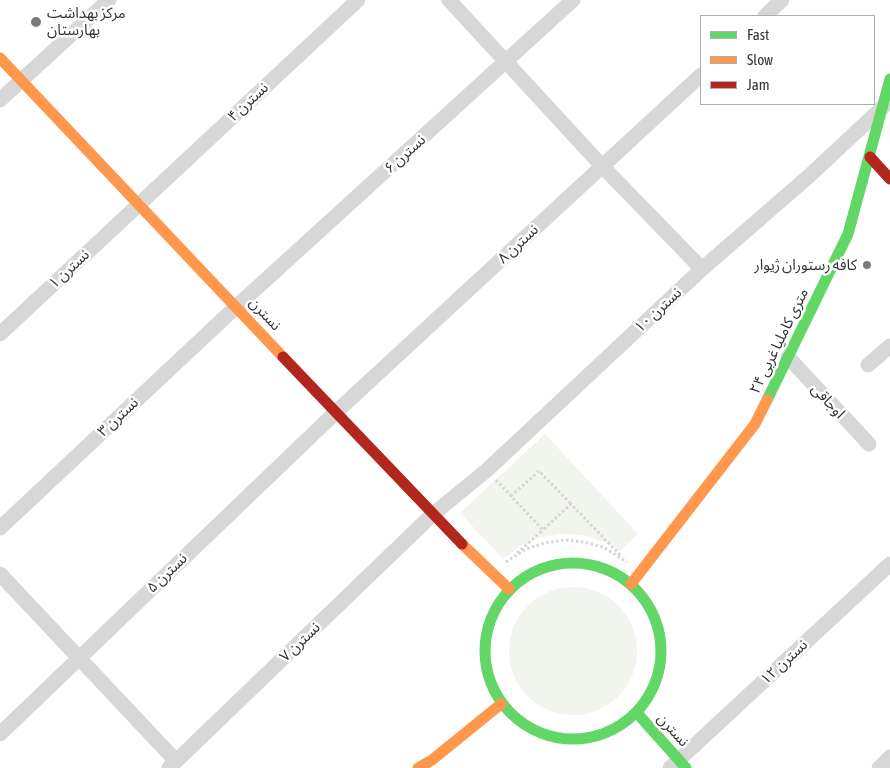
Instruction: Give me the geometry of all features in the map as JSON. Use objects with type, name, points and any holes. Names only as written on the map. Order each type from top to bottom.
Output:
[{"type":"main road","name":"نسترن","points":[[0,58],[237,306],[334,413],[432,516],[510,589]]},
{"type":"main road","name":"۲۴ متری کاملیا غربی","points":[[631,584],[755,424],[848,234],[890,80]]},
{"type":"main road","points":[[870,157],[890,179]]},
{"type":"main road","points":[[569,562],[592,564],[612,572],[631,584],[650,606],[660,632],[661,661],[656,680],[653,689],[637,712],[616,728],[592,738],[567,740],[542,734],[519,722],[501,704],[489,682],[484,657],[486,632],[492,617],[510,589],[527,575],[548,566],[569,562]]},
{"type":"main road","points":[[418,768],[432,760],[501,704]]},
{"type":"main road","name":"نسترن","points":[[637,712],[678,765]]},
{"type":"street","points":[[0,100],[109,0]]},
{"type":"street","name":"نسترن ۴","points":[[138,204],[358,0]]},
{"type":"street","points":[[449,0],[505,63],[702,269]]},
{"type":"street","name":"نسترن ۶","points":[[237,306],[572,0]]},
{"type":"street","points":[[766,15],[782,0]]},
{"type":"street","name":"نسترن ۸","points":[[334,413],[700,76]]},
{"type":"street","name":"نسترن ۱۰","points":[[432,516],[487,470],[702,269],[809,176],[884,105]]},
{"type":"street","name":"نسترن ۱","points":[[0,334],[138,204]]},
{"type":"street","name":"نسترن ۳","points":[[0,528],[237,306]]},
{"type":"street","points":[[868,365],[890,346]]},
{"type":"street","name":"اوجاقی","points":[[788,357],[869,444]]},
{"type":"street","name":"نسترن ۵","points":[[0,734],[334,413]]},
{"type":"street","name":"نسترن ۷","points":[[172,764],[432,516]]},
{"type":"street","name":"نسترن ۱۲","points":[[678,765],[890,564]]},
{"type":"street","points":[[0,574],[79,656],[172,764]]},
{"type":"street","points":[[879,768],[890,757]]},
{"type":"path","points":[[487,470],[543,530]]},
{"type":"path","points":[[512,496],[539,471],[639,574]]},
{"type":"path","points":[[495,573],[570,504]]},
{"type":"path","points":[[509,559],[526,549],[545,542],[564,540],[584,542],[603,547],[620,556]]},
{"type":"shaded area","points":[[545,434],[638,534],[620,551],[602,541],[581,535],[560,534],[540,538],[520,546],[503,559],[460,513]]},
{"type":"shaded area","points":[[573,587],[597,592],[609,598],[618,606],[626,615],[632,627],[637,651],[632,675],[626,687],[618,696],[609,704],[597,710],[573,715],[549,710],[537,704],[528,696],[520,687],[514,675],[509,651],[514,627],[520,615],[528,606],[537,598],[549,592]]},
{"type":"traffic: fast","points":[[767,400],[848,234],[890,79]]},
{"type":"traffic: fast","points":[[582,563],[615,573],[641,595],[651,609],[657,625],[660,634],[661,651],[660,668],[651,693],[629,719],[615,729],[590,738],[564,739],[531,729],[505,707],[495,693],[486,668],[485,642],[495,609],[517,583],[531,573],[556,564],[582,563]]},
{"type":"traffic: fast","points":[[637,713],[686,768]]},
{"type":"traffic: slow","points":[[0,58],[283,357]]},
{"type":"traffic: slow","points":[[631,584],[755,424],[767,400]]},
{"type":"traffic: slow","points":[[462,544],[509,589]]},
{"type":"traffic: slow","points":[[418,768],[432,760],[501,704]]},
{"type":"traffic: jam","points":[[870,157],[890,179]]},
{"type":"traffic: jam","points":[[283,357],[462,544]]},
{"type":"place","name":"مرکز بهداشت بهارستان","points":[[36,22]]},
{"type":"place","name":"کافه رستوران ژیوار","points":[[867,265]]}]
